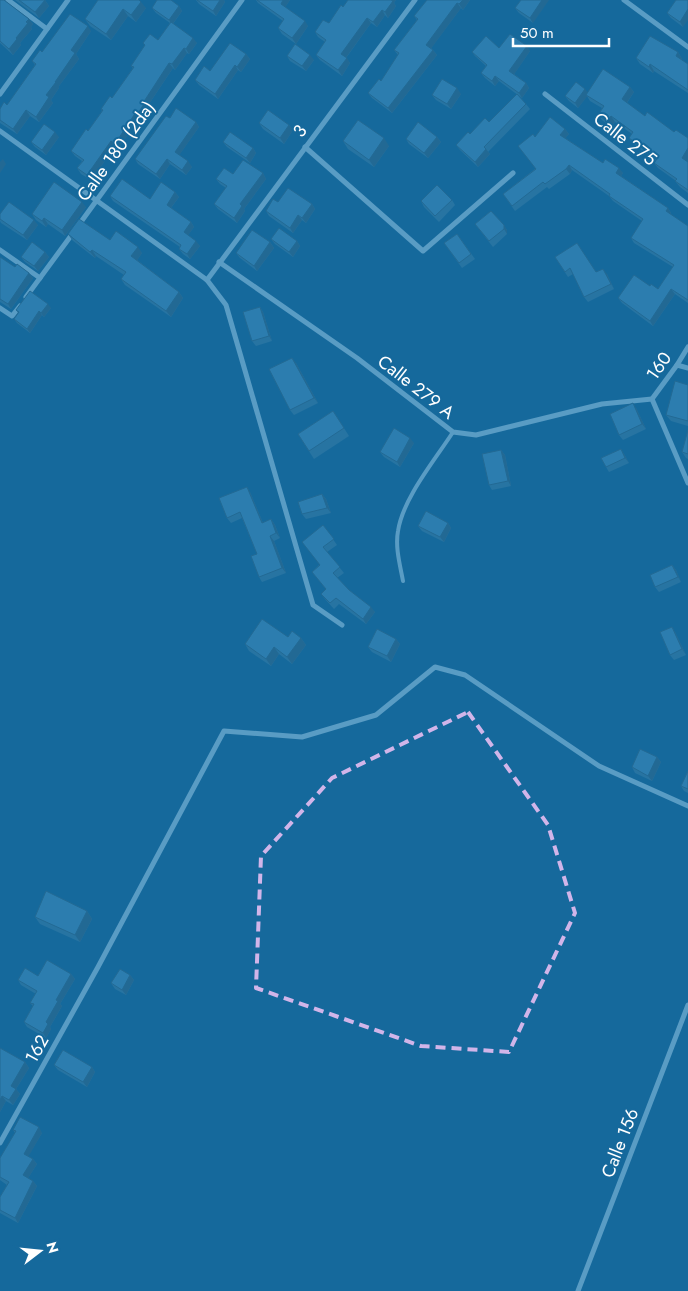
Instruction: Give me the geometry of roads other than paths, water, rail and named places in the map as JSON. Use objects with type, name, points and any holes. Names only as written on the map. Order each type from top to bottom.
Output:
[{"type":"street","points":[[8,0],[48,28]]},
{"type":"street","points":[[0,94],[68,0]]},
{"type":"street","name":"Calle 180 (2da)","points":[[0,308],[12,316],[242,0]]},
{"type":"street","name":"3","points":[[207,280],[416,0]]},
{"type":"street","points":[[624,0],[688,47]]},
{"type":"street","name":"Calle 275","points":[[545,94],[688,205]]},
{"type":"street","points":[[0,131],[207,280],[226,305],[313,605],[342,625]]},
{"type":"street","points":[[305,147],[423,251],[513,173]]},
{"type":"street","points":[[0,250],[40,278]]},
{"type":"street","name":"Calle 279 A","points":[[219,262],[357,358],[453,432],[476,435],[602,404],[652,399]]},
{"type":"street","name":"160","points":[[652,399],[688,348]]},
{"type":"street","points":[[677,365],[688,368]]},
{"type":"street","points":[[652,399],[686,472],[688,483]]},
{"type":"street","name":"162","points":[[0,1143],[98,967],[224,731],[302,737],[376,715],[435,667],[465,675],[599,766],[688,806]]},
{"type":"street","name":"Calle 156","points":[[578,1291],[688,1005]]},
{"type":"lane","points":[[403,581],[398,546],[398,531],[402,512],[409,498],[453,432]]}]
